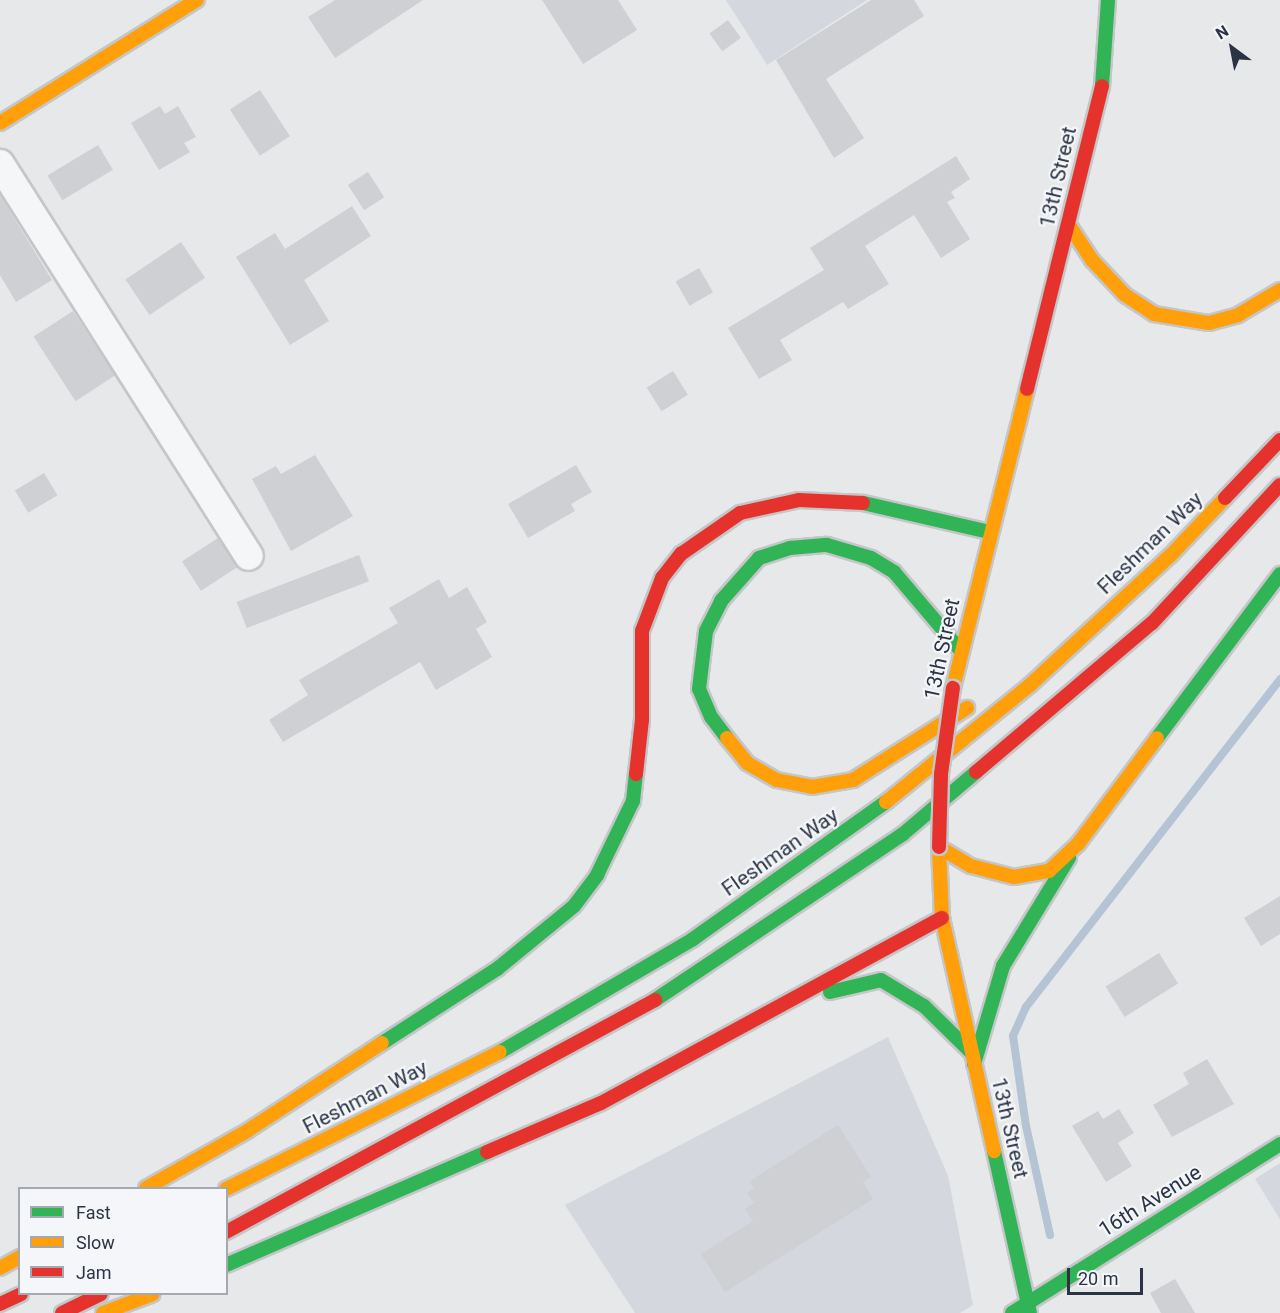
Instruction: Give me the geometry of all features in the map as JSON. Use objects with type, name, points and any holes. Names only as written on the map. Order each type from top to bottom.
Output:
[{"type":"main road","points":[[0,123],[197,0]]},
{"type":"main road","name":"13th Street","points":[[1029,1308],[942,918],[939,847],[941,774],[953,688],[961,651],[1069,225],[1102,84],[1108,0]]},
{"type":"main road","points":[[1069,225],[1092,260],[1125,295],[1154,314],[1209,322],[1238,315],[1280,290]]},
{"type":"main road","name":"Fleshman Way","points":[[228,1189],[530,1037],[693,939],[905,788],[1030,685],[1170,556],[1280,440]]},
{"type":"main road","points":[[228,1231],[392,1147],[683,985],[903,834],[1152,623],[1280,485]]},
{"type":"main road","points":[[148,1187],[247,1131],[398,1035],[497,969],[574,906],[597,875],[633,801],[642,720],[642,631],[662,578],[681,554],[740,513],[799,500],[873,504],[990,532]]},
{"type":"main road","points":[[961,651],[894,572],[871,558],[827,545],[790,548],[759,558],[720,602],[706,631],[699,689],[711,717],[747,763],[777,780],[812,787],[854,780],[977,700]]},
{"type":"main road","points":[[1042,653],[1170,556]]},
{"type":"main road","points":[[739,1028],[847,985],[881,980],[924,1006],[973,1058],[1003,966],[1078,844],[1280,574]]},
{"type":"main road","points":[[939,847],[971,866],[1014,877],[1049,871],[1078,844]]},
{"type":"main road","points":[[228,1264],[600,1103],[942,918]]},
{"type":"main road","name":"16th Avenue","points":[[1012,1313],[1029,1308],[1280,1144]]},
{"type":"main road","points":[[0,1268],[18,1258]]},
{"type":"main road","points":[[0,1304],[18,1295]]},
{"type":"main road","points":[[62,1313],[97,1295]]},
{"type":"main road","points":[[103,1313],[148,1295]]},
{"type":"street","points":[[0,164],[249,556]]},
{"type":"shaded area","points":[[726,0],[867,0],[767,65]]},
{"type":"shaded area","points":[[888,1037],[948,1176],[973,1305],[960,1313],[635,1313],[565,1205]]},
{"type":"shaded area","points":[[1280,1163],[1280,1219],[1255,1179]]},
{"type":"building","points":[[335,0],[423,0],[335,58],[308,17]]},
{"type":"building","points":[[542,0],[618,0],[637,30],[583,64]]},
{"type":"building","points":[[871,0],[914,0],[924,16],[826,79],[864,138],[834,158],[776,60]]},
{"type":"building","points":[[728,20],[741,38],[722,51],[709,34]]},
{"type":"building","points":[[260,90],[290,136],[260,156],[230,110]]},
{"type":"building","points":[[160,106],[165,114],[178,106],[196,137],[184,143],[190,152],[159,170],[131,123]]},
{"type":"building","points":[[98,145],[113,170],[62,200],[47,175]]},
{"type":"building","points":[[956,156],[970,179],[951,192],[955,198],[947,202],[970,239],[941,258],[914,215],[865,246],[889,284],[848,309],[843,302],[780,340],[792,360],[759,379],[728,328],[824,270],[810,248]]},
{"type":"building","points":[[368,172],[384,197],[364,210],[348,185]]},
{"type":"building","points":[[0,195],[52,280],[16,302],[0,275]]},
{"type":"building","points":[[352,206],[371,236],[304,280],[329,321],[290,345],[236,257],[275,233],[285,249]]},
{"type":"building","points":[[181,242],[205,278],[149,315],[125,279]]},
{"type":"building","points":[[699,268],[713,292],[690,306],[676,282]]},
{"type":"building","points":[[73,311],[115,376],[76,401],[34,337]]},
{"type":"building","points":[[673,371],[688,395],[662,411],[647,387]]},
{"type":"building","points":[[315,455],[353,516],[291,551],[252,479],[276,466],[281,474]]},
{"type":"building","points":[[576,465],[592,492],[571,504],[575,511],[528,538],[508,504]]},
{"type":"building","points":[[44,473],[57,495],[28,513],[15,491]]},
{"type":"building","points":[[218,538],[237,567],[201,591],[182,561]]},
{"type":"building","points":[[359,555],[369,581],[247,628],[237,602]]},
{"type":"building","points":[[439,579],[449,598],[467,587],[487,622],[476,629],[492,657],[436,690],[420,662],[283,742],[269,720],[308,695],[299,680],[398,623],[389,608]]},
{"type":"building","points":[[1280,896],[1280,934],[1261,946],[1244,918]]},
{"type":"building","points":[[1159,953],[1178,984],[1125,1017],[1106,986]]},
{"type":"building","points":[[1207,1059],[1234,1104],[1172,1137],[1153,1105],[1189,1084],[1183,1073]]},
{"type":"building","points":[[1119,1109],[1134,1133],[1118,1143],[1132,1166],[1106,1182],[1072,1126],[1098,1111],[1103,1119]]},
{"type":"building","points":[[838,1125],[871,1177],[863,1182],[873,1199],[725,1292],[701,1254],[753,1221],[745,1209],[754,1203],[747,1193],[754,1188],[750,1181]]},
{"type":"building","points":[[1175,1279],[1195,1313],[1161,1313],[1150,1293]]},
{"type":"waterway","points":[[1050,1235],[1026,1126],[1013,1036],[1026,1007],[1280,679]]},
{"type":"traffic: fast","points":[[1102,86],[1108,0]]},
{"type":"traffic: fast","points":[[863,503],[990,532]]},
{"type":"traffic: fast","points":[[727,738],[711,717],[699,689],[706,631],[721,601],[759,558],[790,548],[827,545],[871,558],[894,572],[961,651]]},
{"type":"traffic: fast","points":[[1157,738],[1280,574]]},
{"type":"traffic: fast","points":[[655,1000],[903,834],[976,772]]},
{"type":"traffic: fast","points":[[382,1043],[497,969],[574,906],[597,875],[633,801],[636,774]]},
{"type":"traffic: fast","points":[[500,1052],[693,939],[886,802]]},
{"type":"traffic: fast","points":[[974,1064],[1003,966],[1069,858]]},
{"type":"traffic: fast","points":[[830,992],[881,980],[924,1006],[971,1052]]},
{"type":"traffic: fast","points":[[1012,1313],[1280,1144]]},
{"type":"traffic: fast","points":[[994,1151],[1030,1313]]},
{"type":"traffic: fast","points":[[228,1264],[487,1152]]},
{"type":"traffic: slow","points":[[0,123],[197,0]]},
{"type":"traffic: slow","points":[[1069,225],[1092,260],[1125,295],[1154,314],[1209,323],[1238,315],[1280,290]]},
{"type":"traffic: slow","points":[[953,688],[1027,389]]},
{"type":"traffic: slow","points":[[886,802],[1030,685],[1170,556],[1225,498]]},
{"type":"traffic: slow","points":[[727,738],[747,763],[777,780],[812,787],[853,780],[967,708]]},
{"type":"traffic: slow","points":[[939,847],[971,866],[1014,877],[1049,871],[1078,844],[1157,738]]},
{"type":"traffic: slow","points":[[939,847],[942,918],[994,1151]]},
{"type":"traffic: slow","points":[[148,1187],[247,1131],[382,1043]]},
{"type":"traffic: slow","points":[[228,1188],[500,1052]]},
{"type":"traffic: slow","points":[[0,1268],[18,1258]]},
{"type":"traffic: slow","points":[[103,1313],[150,1295]]},
{"type":"traffic: jam","points":[[1027,389],[1102,86]]},
{"type":"traffic: jam","points":[[1225,498],[1280,440]]},
{"type":"traffic: jam","points":[[976,772],[1152,623],[1280,485]]},
{"type":"traffic: jam","points":[[636,774],[642,720],[642,631],[662,578],[681,554],[740,513],[799,500],[863,503]]},
{"type":"traffic: jam","points":[[939,847],[941,774],[953,688]]},
{"type":"traffic: jam","points":[[487,1152],[601,1103],[942,918]]},
{"type":"traffic: jam","points":[[228,1231],[655,1000]]},
{"type":"traffic: jam","points":[[0,1304],[19,1295]]},
{"type":"traffic: jam","points":[[62,1313],[99,1295]]}]
